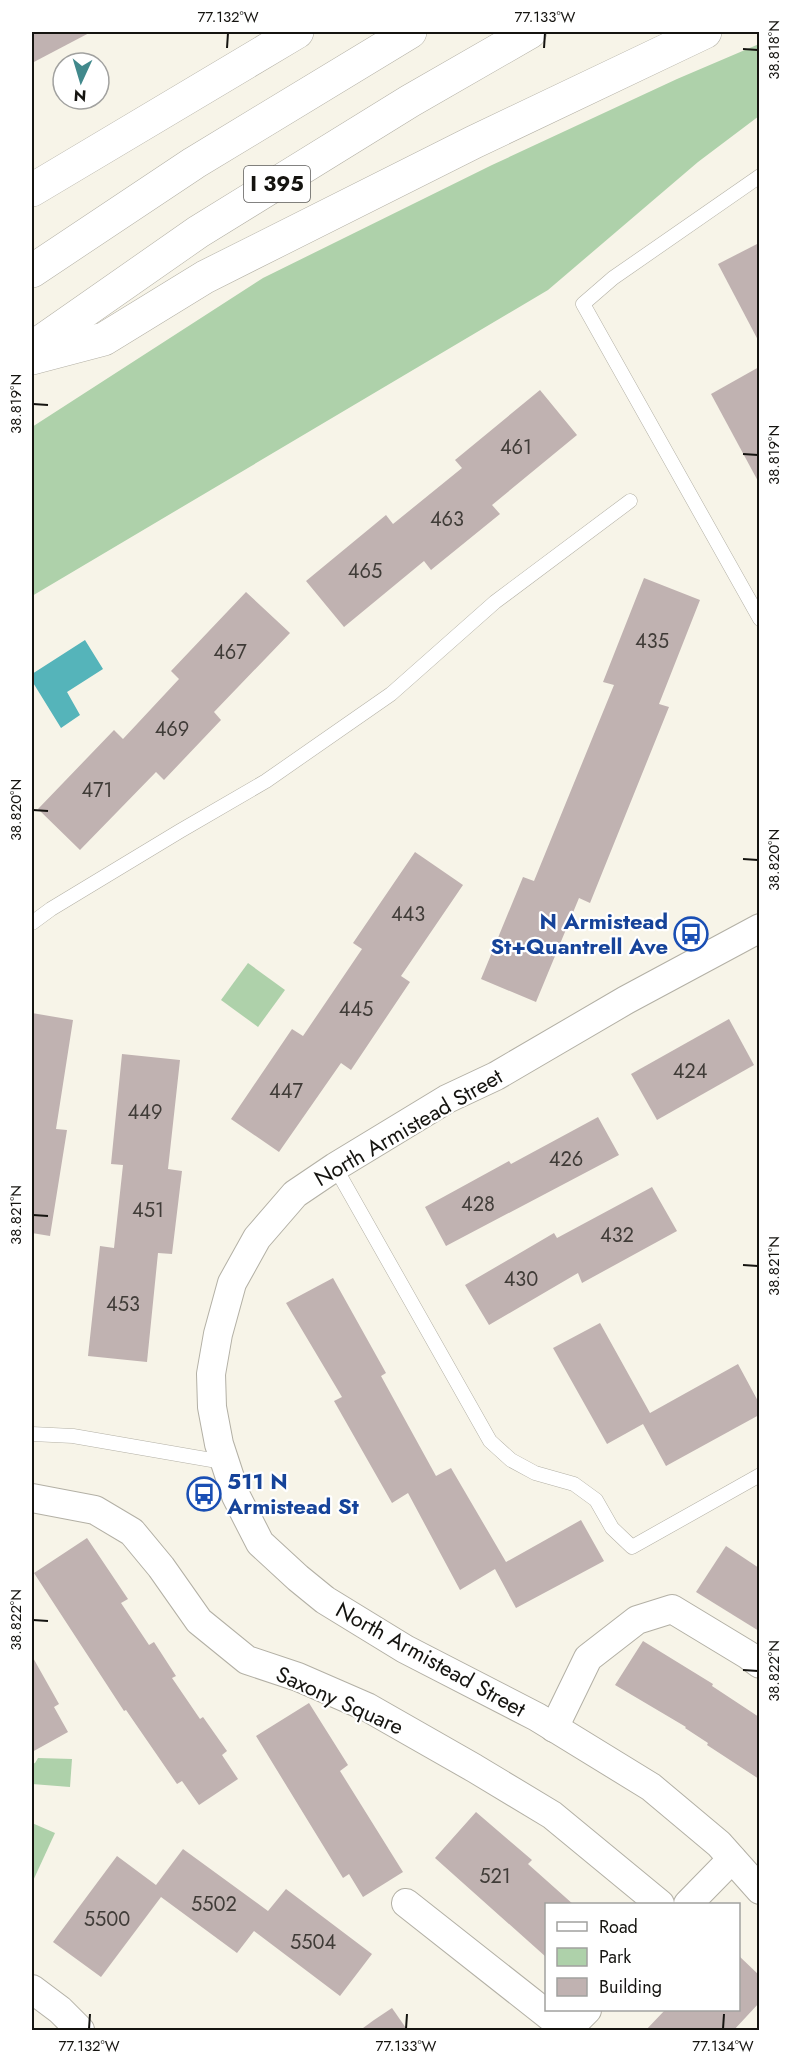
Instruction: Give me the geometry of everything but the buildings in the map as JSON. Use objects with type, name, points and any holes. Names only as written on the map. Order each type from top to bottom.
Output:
[{"type":"highway","points":[[69,167],[274,32]]},
{"type":"highway","points":[[32,190],[297,32]]},
{"type":"highway","points":[[32,271],[194,163],[410,32]]},
{"type":"highway","name":"I 395","points":[[32,348],[198,232],[410,101],[530,32]]},
{"type":"highway","points":[[32,358],[104,339],[205,277],[474,142],[705,32]]},
{"type":"street","name":"North Armistead Street","points":[[759,928],[626,1000],[496,1076],[447,1099],[295,1194],[257,1238],[232,1283],[218,1334],[211,1374],[212,1407],[223,1462],[236,1496],[261,1543],[298,1578],[325,1600],[405,1649],[477,1685],[554,1728],[651,1787],[718,1844],[759,1890]]},
{"type":"street","name":"Saxony Square","points":[[32,1498],[95,1510],[132,1532],[161,1567],[199,1621],[247,1660],[298,1677],[367,1707],[474,1767],[552,1815],[658,1903]]},
{"type":"street","points":[[554,1728],[588,1658],[637,1620],[672,1609],[759,1664]]},
{"type":"street","points":[[690,1903],[732,1859]]},
{"type":"street","points":[[406,1903],[567,2030],[586,2011]]},
{"type":"street","points":[[32,1989],[60,2010],[80,2031]]},
{"type":"lane","points":[[759,176],[613,278],[583,304],[759,619]]},
{"type":"lane","points":[[32,923],[51,909],[266,781],[391,694],[495,603],[630,501]]},
{"type":"lane","points":[[335,1167],[490,1441],[511,1460],[535,1473],[574,1484],[596,1500],[612,1528],[632,1547],[759,1475]]},
{"type":"lane","points":[[32,1434],[73,1436],[223,1462]]},
{"type":"green space","points":[[759,44],[759,116],[698,162],[548,290],[32,596],[32,427],[263,278],[492,165],[677,79]]},
{"type":"green space","points":[[248,963],[285,990],[258,1027],[221,1000]]},
{"type":"green space","points":[[38,1758],[72,1759],[70,1787],[32,1784],[32,1764]]},
{"type":"green space","points":[[32,1823],[55,1833],[32,1883]]},
{"type":"water","points":[[85,640],[103,669],[67,692],[80,715],[61,728],[32,681],[32,674]]},
{"type":"place","name":"N Armistead St+Quantrell Ave","points":[[691,934]]},
{"type":"place","name":"511 N Armistead St","points":[[204,1494]]}]
